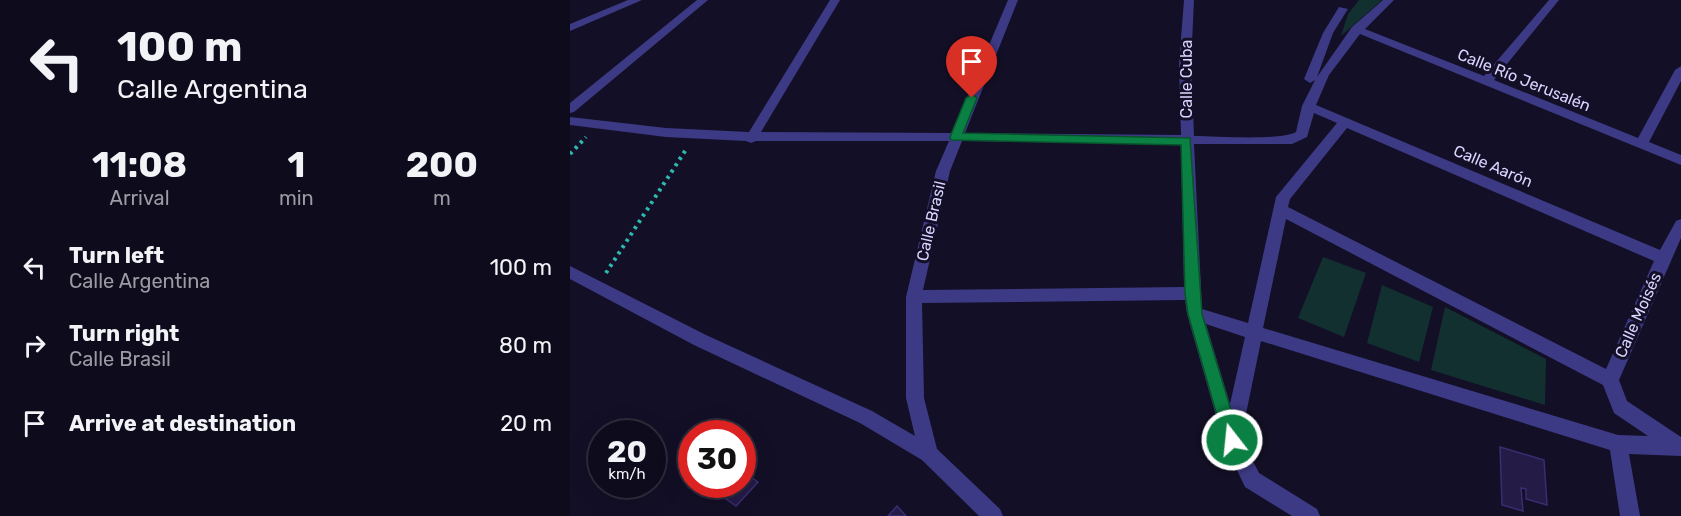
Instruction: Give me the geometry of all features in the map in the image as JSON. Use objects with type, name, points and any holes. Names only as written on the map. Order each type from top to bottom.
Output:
[{"type":"street","points":[[570,27],[638,0]]},
{"type":"street","points":[[570,109],[703,0]]},
{"type":"street","points":[[751,138],[835,0]]},
{"type":"street","name":"Calle Brasil","points":[[929,454],[915,398],[914,297],[943,171],[1013,0]]},
{"type":"street","name":"Calle Cuba","points":[[1189,0],[1185,64],[1186,141],[1192,293],[1195,314],[1232,440],[1252,480],[1310,516]]},
{"type":"street","points":[[570,121],[696,135],[751,138],[1292,140],[1302,134],[1308,106],[1333,57],[1356,29],[1389,0]]},
{"type":"street","points":[[1486,82],[1554,0]]},
{"type":"street","points":[[1333,57],[1346,4]]},
{"type":"street","points":[[1310,79],[1333,20],[1346,4]]},
{"type":"street","name":"Calle Río Jerusalén","points":[[1356,29],[1681,160]]},
{"type":"street","points":[[1641,144],[1681,70]]},
{"type":"street","name":"Calle Aarón","points":[[1308,106],[1664,258]]},
{"type":"street","points":[[1232,440],[1253,331],[1283,197],[1346,121]]},
{"type":"street","points":[[1281,210],[1610,380],[1620,407],[1681,448]]},
{"type":"street","name":"Calle Moisés","points":[[1610,380],[1681,225]]},
{"type":"street","points":[[570,272],[700,339],[866,417],[929,454],[993,516]]},
{"type":"street","points":[[914,297],[1192,293]]},
{"type":"street","points":[[1195,314],[1618,444],[1681,448]]},
{"type":"street","points":[[1618,444],[1630,516]]},
{"type":"path","points":[[598,285],[696,135]]},
{"type":"green space","points":[[1359,0],[1382,0],[1341,36],[1348,14]]},
{"type":"green space","points":[[1323,257],[1366,273],[1344,337],[1298,318]]},
{"type":"green space","points":[[1382,285],[1433,307],[1419,362],[1367,343]]},
{"type":"green space","points":[[1445,307],[1546,359],[1545,405],[1431,370]]},
{"type":"building","points":[[1500,447],[1544,460],[1547,505],[1526,499],[1526,489],[1521,488],[1523,511],[1502,505]]},
{"type":"building","points":[[725,498],[743,498],[736,506]]},
{"type":"building","points":[[897,506],[906,516],[888,516]]},
{"type":"route","points":[[972,98],[955,137],[1186,141],[1192,293],[1195,314],[1232,440]]}]
